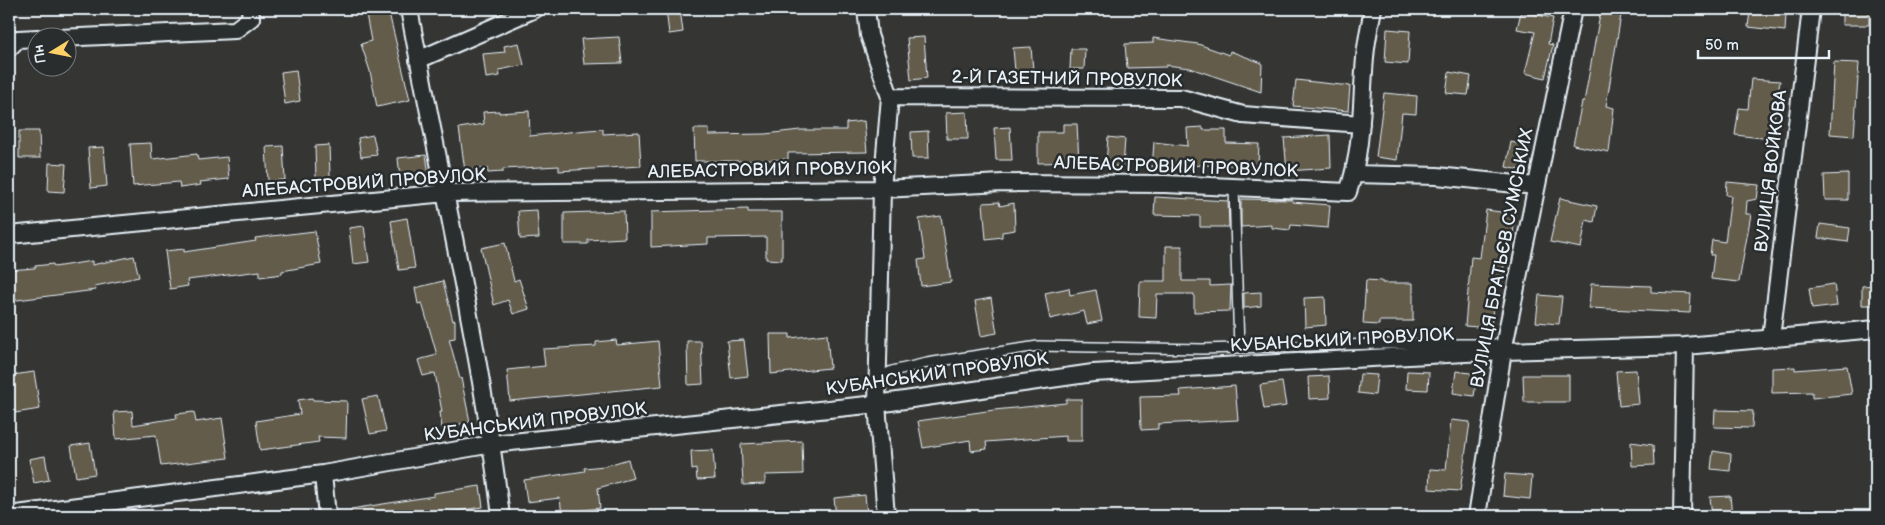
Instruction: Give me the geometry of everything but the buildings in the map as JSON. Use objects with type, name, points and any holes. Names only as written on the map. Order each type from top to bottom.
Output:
[{"type":"street","points":[[78,37],[235,30],[251,18],[250,9]]},
{"type":"street","points":[[409,9],[446,193],[492,444],[501,516]]},
{"type":"street","points":[[418,60],[535,9]]},
{"type":"street","points":[[866,9],[869,35],[890,97],[882,189],[877,379],[877,404],[886,516]]},
{"type":"street","name":"АЛЕБАСТРОВИЙ ПРОВУЛОК","points":[[9,235],[446,193],[882,189],[1003,183],[1165,184],[1348,192],[1354,174],[1361,124],[1365,57],[1372,9]]},
{"type":"street","name":"ВУЛИЦЯ БРАТЬЄВ СУМСЬКИХ","points":[[1477,516],[1503,347],[1574,9]]},
{"type":"street","name":"ВУЛИЦЯ ВОЙКОВА","points":[[1771,338],[1811,9]]},
{"type":"street","points":[[9,48],[18,39],[28,38]]},
{"type":"street","name":"2-Й ГАЗЕТНИЙ ПРОВУЛОК","points":[[890,97],[1181,98],[1243,115],[1361,124]]},
{"type":"street","points":[[1354,174],[1437,176],[1536,186]]},
{"type":"street","name":"КУБАНСЬКИЙ ПРОВУЛОК","points":[[9,515],[323,474],[492,444],[877,404],[1092,373],[1503,347],[1685,346],[1876,329]]},
{"type":"street","points":[[1682,516],[1685,346]]},
{"type":"street","points":[[323,474],[327,516]]},
{"type":"lane","points":[[1234,187],[1239,348]]},
{"type":"lane","points":[[877,379],[892,371],[927,363],[1038,346],[1146,350],[1377,344],[1503,347]]}]
